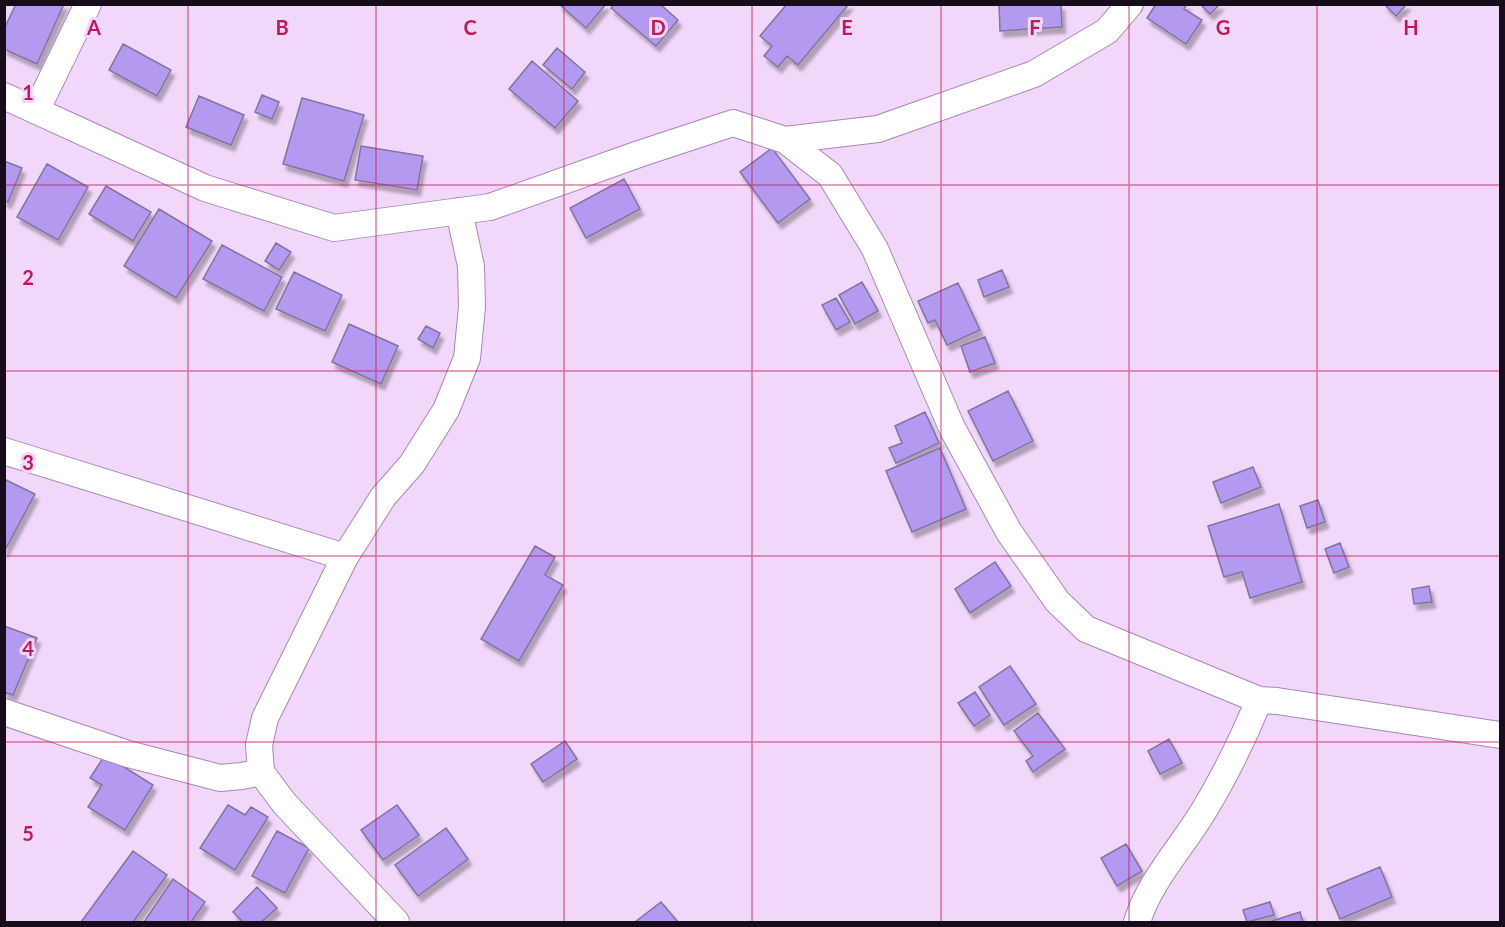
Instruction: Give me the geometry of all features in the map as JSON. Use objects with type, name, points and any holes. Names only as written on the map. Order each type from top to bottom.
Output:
[{"type":"street","points":[[36,111],[88,4]]},
{"type":"street","points":[[785,140],[878,129],[1034,74],[1107,31],[1130,4]]},
{"type":"street","points":[[4,96],[205,189],[334,228],[490,207],[733,123],[785,140],[830,175],[875,249],[952,428],[1009,532],[1057,601],[1086,629],[1259,700],[1500,735]]},
{"type":"street","points":[[396,922],[284,803],[261,772],[259,746],[264,718],[345,557],[383,497],[412,464],[446,410],[467,358],[472,308],[471,266],[459,211]]},
{"type":"street","points":[[4,451],[345,557]]},
{"type":"street","points":[[1137,922],[1145,900],[1203,811],[1238,750],[1259,700]]},
{"type":"street","points":[[4,711],[128,754],[220,778],[261,772]]},
{"type":"building","points":[[16,4],[64,4],[37,64],[4,49],[4,29]]},
{"type":"building","points":[[559,4],[606,4],[586,28]]},
{"type":"building","points":[[615,4],[660,4],[678,20],[656,46],[611,8]]},
{"type":"building","points":[[787,4],[849,4],[798,65],[787,56],[778,67],[764,56],[772,46],[760,36]]},
{"type":"building","points":[[999,4],[1061,4],[1062,27],[1000,31]]},
{"type":"building","points":[[1156,4],[1187,4],[1184,9],[1202,20],[1186,44],[1147,18]]},
{"type":"building","points":[[1200,4],[1220,4],[1210,14]]},
{"type":"building","points":[[1384,4],[1407,4],[1396,16]]},
{"type":"building","points":[[123,44],[171,70],[157,96],[109,70]]},
{"type":"building","points":[[557,48],[585,72],[572,89],[543,65]]},
{"type":"building","points":[[532,61],[578,101],[555,128],[509,89]]},
{"type":"building","points":[[262,95],[279,102],[272,119],[255,112]]},
{"type":"building","points":[[199,96],[244,115],[231,145],[186,127]]},
{"type":"building","points":[[302,98],[364,115],[344,181],[283,164]]},
{"type":"building","points":[[361,146],[423,156],[417,190],[355,180]]},
{"type":"building","points":[[772,148],[810,199],[778,223],[740,172]]},
{"type":"building","points":[[4,161],[22,168],[8,202],[4,201]]},
{"type":"building","points":[[47,164],[88,187],[58,240],[17,217]]},
{"type":"building","points":[[624,179],[640,209],[586,238],[570,208]]},
{"type":"building","points":[[106,186],[151,212],[133,241],[89,214]]},
{"type":"building","points":[[159,209],[212,241],[176,298],[124,266]]},
{"type":"building","points":[[276,243],[291,252],[279,270],[265,261]]},
{"type":"building","points":[[222,245],[282,277],[264,311],[203,279]]},
{"type":"building","points":[[1002,270],[1009,287],[984,297],[978,280]]},
{"type":"building","points":[[294,272],[342,295],[325,331],[276,309]]},
{"type":"building","points":[[862,282],[878,311],[855,324],[839,295]]},
{"type":"building","points":[[958,283],[980,330],[947,345],[935,320],[928,323],[918,301]]},
{"type":"building","points":[[836,298],[850,322],[836,330],[822,305]]},
{"type":"building","points":[[349,324],[398,346],[381,384],[332,362]]},
{"type":"building","points":[[426,326],[440,333],[433,348],[418,339]]},
{"type":"building","points":[[985,337],[995,363],[970,372],[961,346]]},
{"type":"building","points":[[1008,391],[1033,441],[993,461],[968,411]]},
{"type":"building","points":[[925,412],[939,443],[896,463],[889,448],[902,443],[895,426]]},
{"type":"building","points":[[940,448],[966,509],[912,532],[886,471]]},
{"type":"building","points":[[1253,467],[1261,487],[1221,503],[1213,482]]},
{"type":"building","points":[[4,479],[35,494],[4,552]]},
{"type":"building","points":[[1318,500],[1325,522],[1307,528],[1300,506]]},
{"type":"building","points":[[1279,504],[1302,582],[1250,598],[1242,572],[1224,577],[1208,526]]},
{"type":"building","points":[[1340,543],[1349,567],[1334,573],[1325,549]]},
{"type":"building","points":[[535,546],[555,557],[545,575],[563,585],[519,661],[481,639]]},
{"type":"building","points":[[995,562],[1011,586],[970,613],[955,589]]},
{"type":"building","points":[[1429,586],[1432,602],[1414,604],[1412,589]]},
{"type":"building","points":[[4,626],[37,638],[13,695],[4,692]]},
{"type":"building","points":[[1010,666],[1036,704],[1004,725],[979,687]]},
{"type":"building","points":[[975,692],[990,715],[974,726],[958,703]]},
{"type":"building","points":[[1038,713],[1065,749],[1033,772],[1026,761],[1033,756],[1014,731]]},
{"type":"building","points":[[1169,739],[1182,763],[1160,774],[1148,751]]},
{"type":"building","points":[[565,741],[577,759],[543,782],[531,764]]},
{"type":"building","points":[[105,755],[153,785],[125,830],[88,807],[102,785],[90,778]]},
{"type":"building","points":[[228,805],[245,815],[251,807],[268,817],[235,870],[200,848]]},
{"type":"building","points":[[397,805],[419,835],[383,860],[361,830]]},
{"type":"building","points":[[446,828],[468,859],[418,896],[395,865]]},
{"type":"building","points":[[277,831],[309,848],[285,893],[252,876]]},
{"type":"building","points":[[1126,844],[1142,871],[1117,886],[1101,858]]},
{"type":"building","points":[[133,851],[167,875],[133,922],[81,922]]},
{"type":"building","points":[[1380,867],[1392,897],[1340,919],[1327,889]]},
{"type":"building","points":[[173,879],[205,902],[191,922],[144,922]]},
{"type":"building","points":[[257,887],[277,908],[261,922],[243,922],[233,912]]},
{"type":"building","points":[[661,902],[678,922],[635,922]]},
{"type":"building","points":[[1270,902],[1274,915],[1247,922],[1243,910]]},
{"type":"building","points":[[1300,912],[1303,922],[1269,922]]}]
